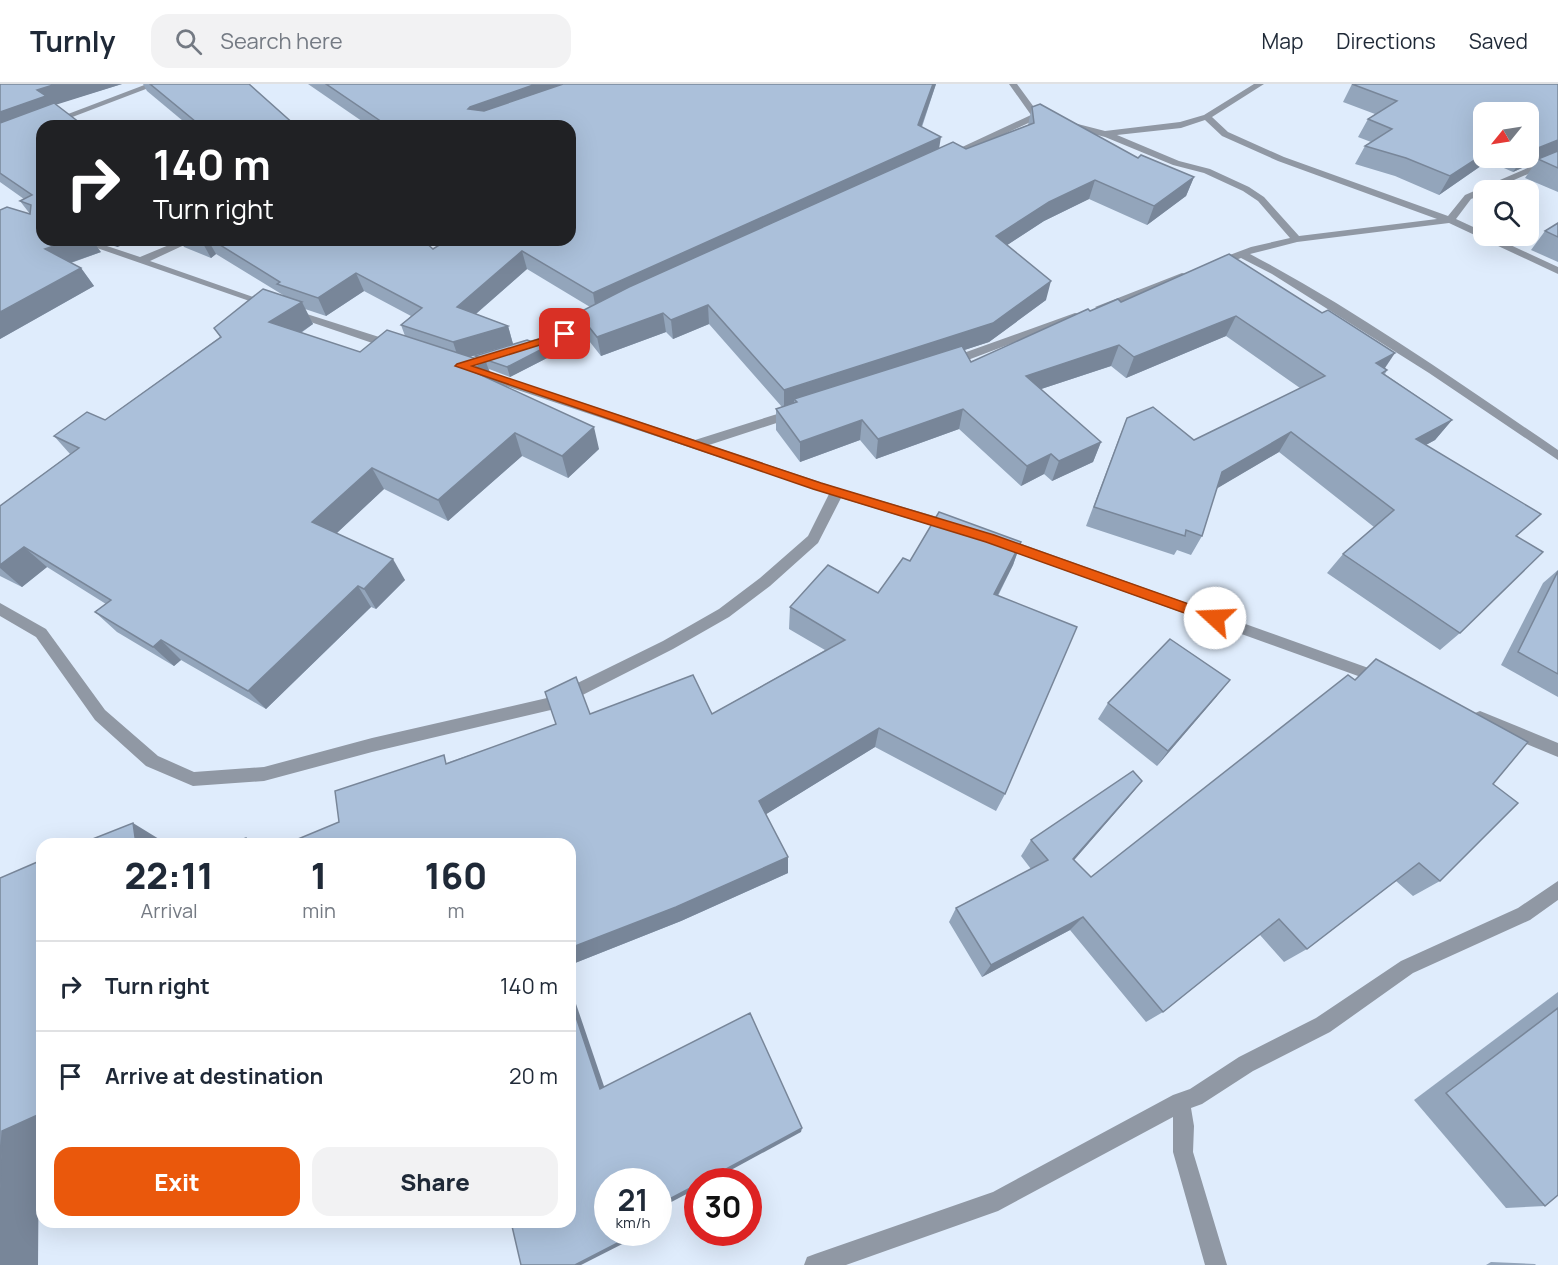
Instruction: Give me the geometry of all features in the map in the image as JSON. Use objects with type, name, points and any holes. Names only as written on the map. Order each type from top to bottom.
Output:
[{"type":"street","points":[[56,120],[155,84]]},
{"type":"street","points":[[1013,84],[1036,116]]},
{"type":"street","points":[[1105,134],[1181,125],[1207,117],[1260,84]]},
{"type":"street","points":[[935,163],[1036,116],[1105,134],[1176,163],[1207,171],[1246,189],[1261,199],[1297,239]]},
{"type":"street","points":[[1207,117],[1225,134],[1281,159],[1450,220],[1558,272]]},
{"type":"street","points":[[932,368],[1242,254],[1297,239],[1450,220],[1468,197],[1558,158]]},
{"type":"street","points":[[96,246],[408,350]]},
{"type":"street","points":[[140,261],[176,246]]},
{"type":"street","points":[[1242,254],[1276,272],[1433,370],[1558,456]]},
{"type":"street","points":[[502,353],[565,334],[606,312]]},
{"type":"street","points":[[481,360],[460,366],[837,492],[968,531]]},
{"type":"street","points":[[694,445],[807,409]]},
{"type":"street","points":[[0,609],[41,633],[100,715],[152,761],[193,779],[264,774],[372,745],[550,704],[668,645],[724,614],[765,582],[813,539],[837,492]]},
{"type":"street","points":[[990,538],[1395,683]]},
{"type":"street","points":[[1471,714],[1558,750]]},
{"type":"street","points":[[815,1265],[998,1201],[1180,1102],[1194,1097],[1246,1064],[1323,1025],[1407,967],[1524,914],[1558,890]]},
{"type":"street","points":[[1180,1102],[1184,1126],[1183,1152],[1216,1265]]},
{"type":"building","points":[[0,84],[56,84],[37,90],[46,96],[0,112]]},
{"type":"building","points":[[150,84],[249,84],[289,120],[194,120]]},
{"type":"building","points":[[326,84],[536,84],[468,109],[484,111],[563,84],[933,84],[918,125],[941,137],[593,293],[522,251],[457,307],[508,326],[453,342],[401,325],[422,308],[356,273],[318,298],[277,284],[280,282],[222,246],[430,246],[433,249],[438,246],[576,246],[576,120],[379,120]]},
{"type":"building","points":[[1352,84],[1558,84],[1558,140],[1539,148],[1539,102],[1473,102],[1473,161],[1450,176],[1406,158],[1365,146],[1392,129],[1368,119],[1397,101]]},
{"type":"building","points":[[54,103],[76,120],[36,120],[36,246],[54,246],[45,249],[81,268],[0,312],[0,210],[7,207],[30,214],[31,205],[20,201],[32,195],[0,173],[0,123]]},
{"type":"building","points":[[1040,104],[1138,158],[1141,155],[1194,177],[1154,206],[1095,180],[1049,202],[996,236],[1051,281],[993,323],[784,390],[708,305],[671,320],[663,313],[597,337],[578,313],[629,287],[953,142],[966,149],[1034,123],[1032,107]]},
{"type":"building","points":[[1558,151],[1558,168],[1539,159]]},
{"type":"building","points":[[1558,223],[1558,237],[1545,231]]},
{"type":"building","points":[[1229,254],[1322,313],[1328,310],[1395,353],[1376,363],[1387,370],[1382,373],[1452,420],[1416,439],[1541,514],[1516,536],[1543,552],[1460,633],[1343,554],[1394,510],[1291,432],[1222,472],[1202,536],[1186,530],[1185,536],[1094,507],[1127,418],[1153,407],[1194,440],[1325,376],[1236,316],[1134,357],[1119,345],[1026,376],[1101,442],[1059,461],[1051,454],[1027,466],[963,409],[878,439],[862,420],[800,442],[776,409],[797,402],[794,399],[962,346],[971,362],[1088,309],[1090,311],[1118,299],[1121,302]]},
{"type":"building","points":[[263,289],[302,302],[269,322],[360,352],[387,330],[486,362],[470,370],[594,427],[562,456],[515,433],[438,500],[372,468],[312,522],[393,559],[364,589],[358,586],[248,691],[161,640],[153,647],[95,612],[111,600],[24,547],[0,565],[0,506],[79,448],[54,436],[87,412],[105,420],[221,337],[214,328]]},
{"type":"building","points":[[527,340],[546,347],[507,367],[475,356]]},
{"type":"building","points":[[939,512],[1021,542],[994,594],[1077,627],[1005,794],[879,728],[759,801],[788,857],[676,907],[576,946],[576,838],[300,838],[339,822],[335,791],[444,755],[446,764],[556,724],[545,692],[576,677],[590,714],[693,675],[712,714],[845,640],[790,607],[828,565],[878,593],[903,558],[910,561]]},
{"type":"building","points":[[1558,571],[1558,674],[1518,652]]},
{"type":"building","points":[[1170,639],[1230,680],[1168,751],[1108,703]]},
{"type":"building","points":[[1376,659],[1528,742],[1493,784],[1518,803],[1440,881],[1419,863],[1307,949],[1279,919],[1163,1012],[1083,917],[991,965],[956,908],[1048,860],[1031,840],[1133,771],[1142,781],[1073,859],[1091,877],[1348,675],[1355,680]]},
{"type":"building","points":[[133,823],[135,838],[95,838]]},
{"type":"building","points":[[36,863],[36,1116],[2,1131],[0,1189],[0,878]]},
{"type":"building","points":[[1558,1008],[1558,1195],[1545,1206],[1446,1093]]},
{"type":"building","points":[[750,1013],[802,1128],[728,1168],[684,1168],[684,1191],[672,1198],[672,1168],[594,1168],[594,1246],[612,1246],[575,1265],[521,1265],[512,1228],[576,1228],[576,1017],[600,1089]]},
{"type":"route","points":[[565,334],[460,366],[817,486],[990,538],[1215,618]]}]
